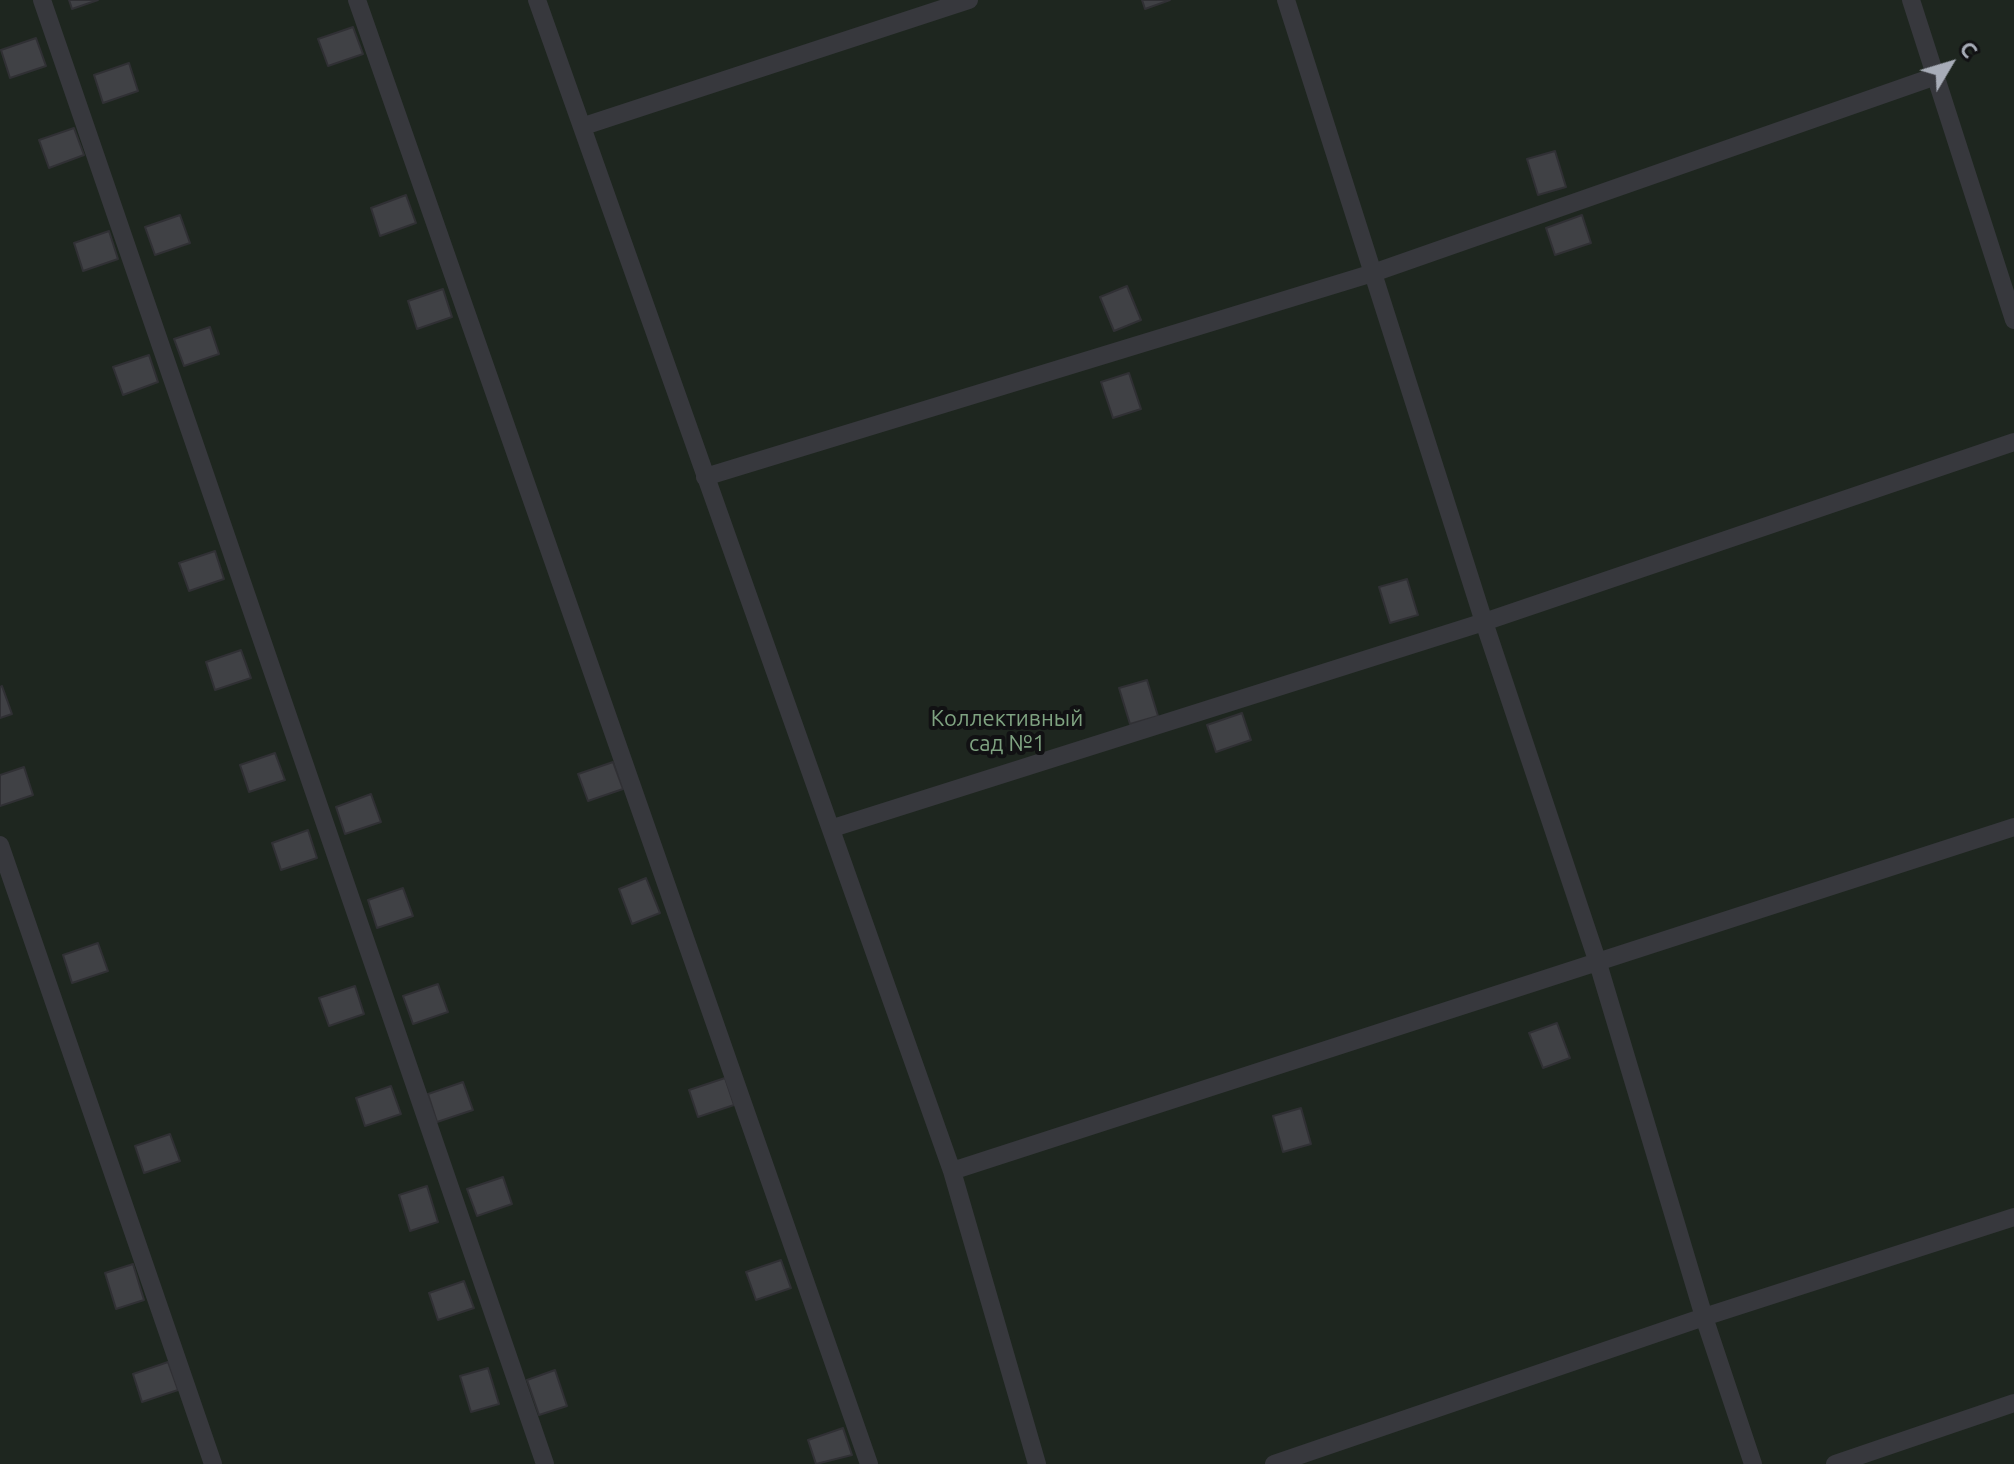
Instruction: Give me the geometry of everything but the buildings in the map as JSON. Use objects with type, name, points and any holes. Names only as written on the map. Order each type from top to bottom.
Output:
[{"type":"lane","points":[[42,0],[545,1464]]},
{"type":"lane","points":[[357,0],[869,1464]]},
{"type":"lane","points":[[537,0],[833,828],[952,1171],[1037,1464]]},
{"type":"lane","points":[[584,126],[969,0]]},
{"type":"lane","points":[[1286,0],[1484,622],[1597,960],[1704,1317],[1753,1464]]},
{"type":"lane","points":[[1911,0],[2014,320]]},
{"type":"lane","points":[[705,477],[1373,273],[1936,76]]},
{"type":"lane","points":[[833,828],[1484,622],[2014,442]]},
{"type":"lane","points":[[952,1171],[2014,827]]},
{"type":"lane","points":[[0,845],[213,1464]]},
{"type":"lane","points":[[1274,1464],[1704,1317],[2014,1217]]},
{"type":"lane","points":[[1835,1464],[2014,1403]]},
{"type":"green space","name":"Коллективный сад №1","points":[[0,0],[2014,0],[2014,1464],[0,1464]]}]
